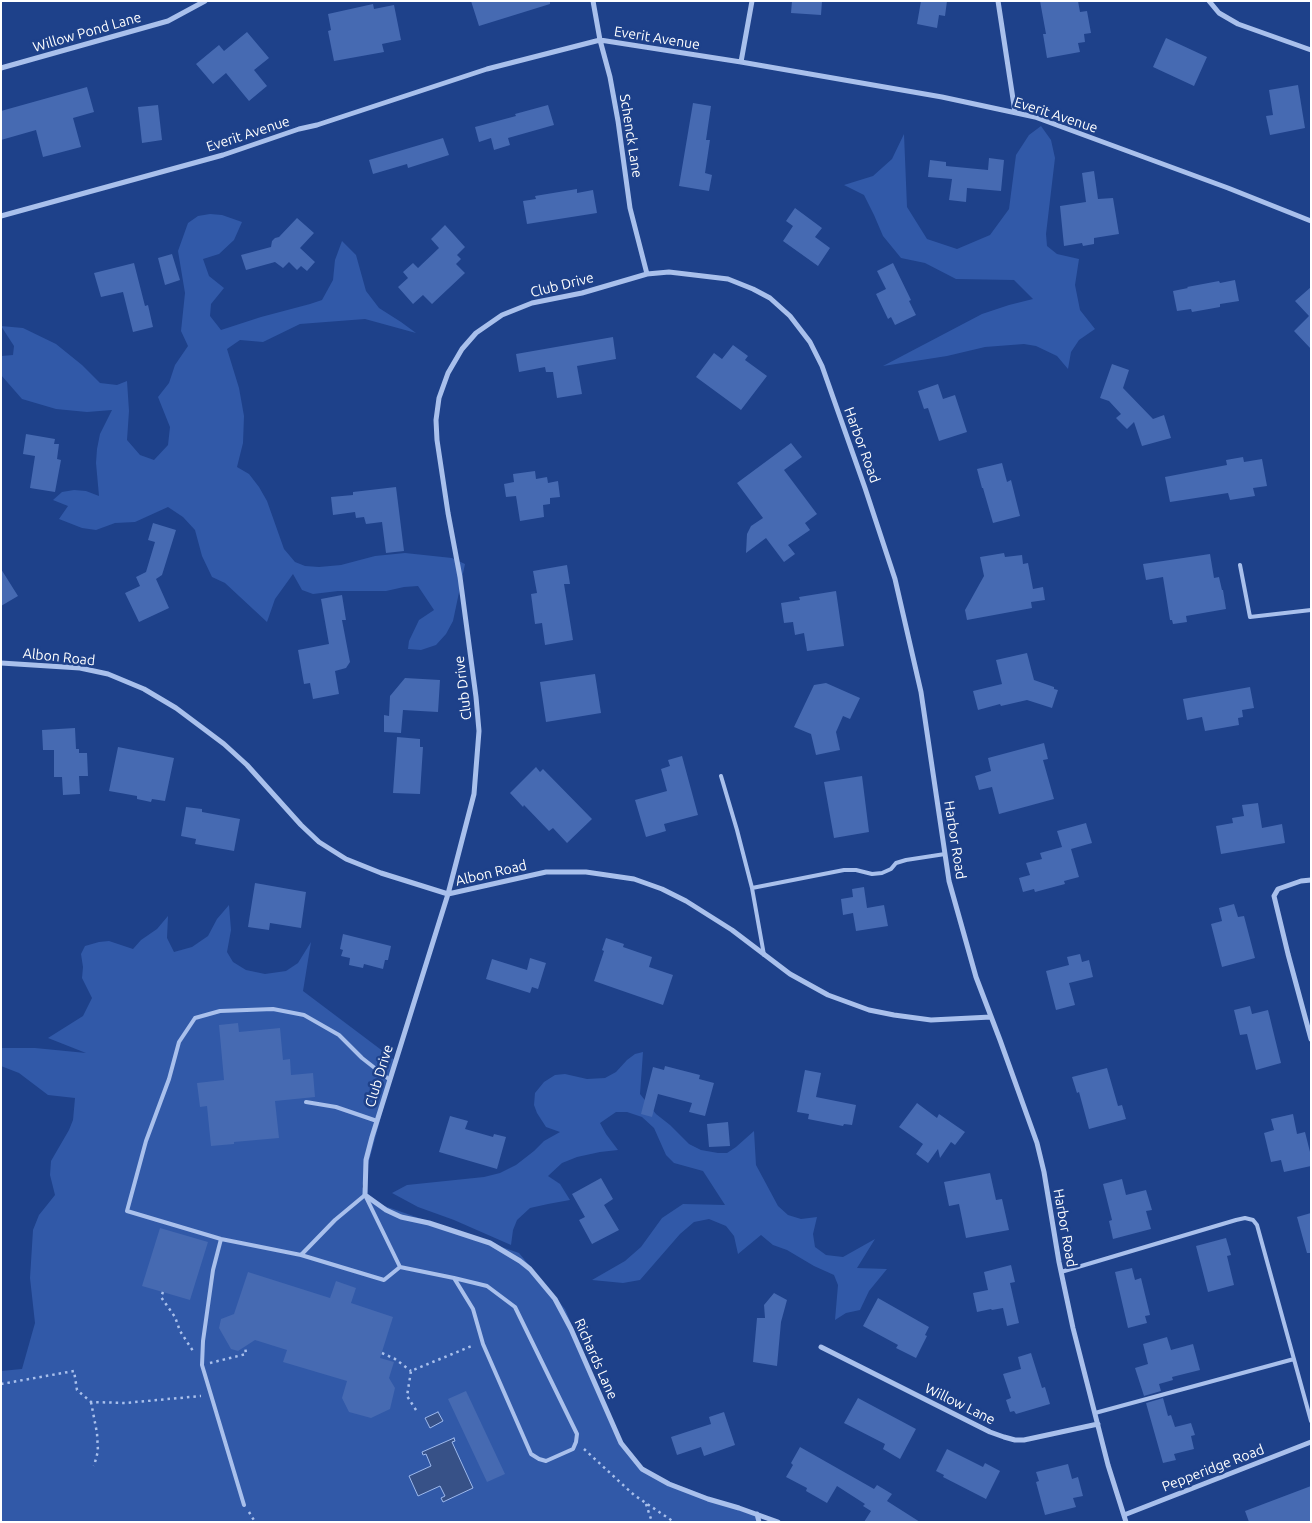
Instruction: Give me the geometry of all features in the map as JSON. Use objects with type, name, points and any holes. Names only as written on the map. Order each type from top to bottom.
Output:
[{"type":"street","name":"Willow Pond Lane","points":[[1,68],[168,21],[205,1]]},
{"type":"street","name":"Schenck Lane","points":[[592,1],[610,77],[630,208],[647,274]]},
{"type":"street","points":[[741,62],[752,1]]},
{"type":"street","points":[[998,1],[1014,112]]},
{"type":"street","points":[[1209,1],[1219,13],[1238,24],[1311,50]]},
{"type":"street","name":"Everit Avenue","points":[[1,216],[223,155],[488,68],[600,40],[741,62],[942,97],[1014,112],[1040,119],[1228,188],[1311,221]]},
{"type":"street","name":"Harbor Road","points":[[647,274],[669,272],[728,279],[753,289],[770,298],[790,316],[810,342],[822,366],[895,579],[921,692],[949,881],[973,968],[1037,1143],[1073,1328],[1108,1465],[1126,1522]]},
{"type":"street","name":"Club Drive","points":[[365,1196],[366,1160],[448,894],[474,794],[479,732],[476,697],[460,577],[437,440],[436,420],[439,398],[448,373],[462,349],[476,333],[502,315],[532,303],[582,293],[647,274]]},
{"type":"street","name":"Albon Road","points":[[1,663],[80,668],[108,674],[144,689],[176,708],[224,744],[319,842],[346,859],[381,873],[448,894],[546,872],[586,872],[634,879],[662,888],[686,900],[732,930],[790,974],[828,995],[869,1010],[894,1016],[931,1020],[991,1017]]},
{"type":"street","points":[[1311,880],[1278,889],[1274,896],[1311,1039]]},
{"type":"street","name":"Richards Lane","points":[[365,1196],[386,1210],[401,1217],[429,1223],[490,1243],[520,1260],[555,1299],[571,1329],[621,1443],[642,1469],[669,1484],[778,1522]]},
{"type":"street","name":"Willow Lane","points":[[821,1347],[990,1432],[1004,1437],[1024,1440],[1098,1424]]},
{"type":"street","name":"Pepperidge Road","points":[[1124,1515],[1311,1442]]},
{"type":"street","points":[[757,1514],[759,1522]]},
{"type":"lane","points":[[1240,565],[1250,617],[1311,610]]},
{"type":"lane","points":[[721,776],[752,888],[764,955]]},
{"type":"lane","points":[[752,888],[844,870],[856,870],[872,874],[882,873],[896,863],[945,854]]},
{"type":"lane","points":[[390,1080],[362,1058],[339,1035],[304,1015],[273,1009],[220,1011],[195,1018],[179,1042],[169,1079],[146,1141],[127,1211],[221,1238],[301,1255],[384,1280],[400,1267]]},
{"type":"lane","points":[[306,1102],[336,1107],[377,1121]]},
{"type":"lane","points":[[301,1255],[336,1220],[365,1196],[400,1267]]},
{"type":"lane","points":[[1061,1272],[1236,1220],[1245,1218],[1253,1220],[1257,1225],[1311,1421]]},
{"type":"lane","points":[[221,1238],[213,1270],[203,1341],[202,1365],[244,1505]]},
{"type":"lane","points":[[400,1267],[454,1278],[487,1286],[515,1307],[577,1434],[573,1449],[546,1461],[531,1454],[482,1342],[474,1309],[454,1278]]},
{"type":"lane","points":[[1095,1413],[1294,1359]]},
{"type":"path","points":[[411,1371],[482,1342]]},
{"type":"path","points":[[382,1354],[395,1359],[411,1371]]},
{"type":"path","points":[[1,1384],[74,1371],[77,1390],[91,1402],[97,1433],[98,1451],[94,1466]]},
{"type":"path","points":[[411,1371],[407,1396],[416,1410]]},
{"type":"path","points":[[91,1402],[124,1403],[175,1397],[211,1396]]},
{"type":"path","points":[[576,1442],[634,1496],[674,1522]]},
{"type":"path","points":[[645,1503],[652,1522]]},
{"type":"shaded area","points":[[1041,126],[1051,140],[1055,158],[1046,234],[1047,246],[1057,254],[1079,259],[1075,285],[1080,310],[1095,329],[1079,340],[1071,352],[1068,369],[1057,356],[1036,346],[1024,344],[985,347],[947,356],[883,366],[982,314],[1033,299],[1014,280],[956,279],[925,263],[901,258],[883,236],[864,195],[844,185],[873,176],[892,159],[904,134],[907,207],[927,239],[957,249],[990,235],[1009,209],[1016,155],[1029,135]]},
{"type":"shaded area","points":[[222,215],[242,222],[234,240],[219,254],[203,259],[209,276],[224,288],[211,304],[210,316],[221,330],[322,300],[333,280],[335,260],[342,241],[356,255],[366,291],[379,308],[416,333],[365,319],[300,324],[263,342],[240,340],[227,349],[239,388],[244,416],[243,443],[237,467],[249,474],[259,487],[267,501],[284,549],[295,562],[305,566],[319,567],[341,565],[375,556],[405,553],[452,558],[465,564],[453,621],[446,634],[436,645],[421,650],[408,649],[409,641],[419,620],[434,610],[418,586],[386,591],[338,591],[313,594],[302,590],[293,574],[275,599],[267,622],[225,583],[212,577],[202,556],[195,530],[183,517],[168,507],[135,522],[115,523],[96,530],[82,528],[59,519],[68,506],[53,500],[62,492],[86,491],[99,496],[96,463],[97,449],[100,434],[112,410],[87,412],[56,409],[22,399],[1,375],[1,356],[13,355],[14,346],[1,326],[23,328],[56,344],[82,365],[100,383],[117,385],[127,381],[129,411],[127,440],[140,455],[154,460],[168,445],[170,427],[158,397],[169,383],[175,365],[188,346],[181,331],[185,293],[178,251],[188,223],[198,216]]},
{"type":"shaded area","points":[[229,905],[231,930],[227,952],[233,962],[246,970],[265,974],[286,971],[298,963],[311,942],[303,991],[396,1061],[362,1187],[376,1203],[519,1253],[565,1309],[625,1449],[649,1474],[756,1515],[757,1522],[1,1522],[1,1371],[22,1369],[35,1323],[30,1278],[33,1230],[39,1215],[55,1195],[50,1175],[51,1161],[73,1120],[75,1098],[48,1095],[19,1073],[1,1066],[1,1048],[35,1048],[86,1053],[48,1038],[83,1016],[92,998],[82,978],[81,954],[85,946],[109,941],[133,949],[141,940],[157,929],[168,916],[167,938],[174,952],[192,947],[208,936],[217,919]]},
{"type":"shaded area","points":[[643,1052],[640,1094],[656,1114],[689,1144],[701,1150],[718,1153],[727,1153],[754,1131],[756,1165],[778,1206],[788,1215],[801,1219],[817,1217],[813,1234],[815,1247],[826,1255],[843,1257],[875,1239],[857,1268],[887,1269],[869,1291],[860,1310],[846,1313],[835,1320],[838,1285],[834,1275],[787,1250],[773,1245],[761,1235],[738,1254],[734,1236],[726,1226],[709,1219],[694,1222],[680,1234],[640,1280],[623,1283],[592,1280],[625,1261],[641,1247],[662,1218],[683,1204],[725,1205],[703,1171],[674,1163],[666,1155],[654,1128],[642,1117],[627,1112],[616,1112],[600,1123],[618,1150],[577,1157],[562,1163],[548,1176],[560,1184],[570,1200],[530,1208],[517,1220],[513,1230],[511,1245],[454,1220],[418,1207],[392,1193],[407,1185],[484,1177],[500,1173],[516,1165],[544,1141],[560,1132],[546,1127],[534,1105],[535,1093],[544,1082],[555,1075],[565,1074],[587,1079],[605,1078],[616,1072],[635,1054]]},
{"type":"shaded area","points":[[438,1412],[443,1421],[430,1428],[425,1418]]},
{"type":"shaded area","points":[[454,1438],[455,1441],[452,1442],[473,1488],[443,1502],[441,1498],[445,1496],[440,1486],[418,1496],[409,1476],[431,1466],[426,1454],[423,1455],[422,1452]]},
{"type":"building","points":[[471,1],[550,1],[550,4],[479,26]]},
{"type":"building","points":[[792,1],[822,1],[821,15],[791,13]]},
{"type":"building","points":[[921,1],[947,1],[945,16],[939,15],[937,28],[917,24]]},
{"type":"building","points":[[1040,1],[1078,1],[1080,12],[1087,11],[1091,33],[1084,34],[1085,42],[1078,43],[1080,52],[1047,58],[1043,34],[1046,34]]},
{"type":"building","points":[[373,4],[374,9],[394,5],[401,40],[382,44],[384,52],[334,61],[328,31],[331,30],[328,14]]},
{"type":"building","points":[[247,32],[269,58],[254,70],[267,86],[249,101],[226,73],[213,84],[196,64],[219,45],[224,51]]},
{"type":"building","points":[[1166,38],[1207,57],[1194,86],[1153,67]]},
{"type":"building","points":[[1298,85],[1305,128],[1270,135],[1266,116],[1273,115],[1269,90]]},
{"type":"building","points":[[87,87],[94,112],[73,118],[81,147],[43,157],[36,130],[1,140],[1,111]]},
{"type":"building","points":[[693,103],[711,106],[706,140],[710,140],[705,173],[712,175],[709,191],[679,186]]},
{"type":"building","points":[[158,105],[162,140],[142,143],[138,107]]},
{"type":"building","points":[[548,105],[554,125],[508,138],[510,145],[494,150],[491,138],[479,142],[475,127]]},
{"type":"building","points":[[443,138],[449,155],[408,168],[407,164],[373,174],[369,160]]},
{"type":"building","points":[[989,158],[1004,160],[1001,191],[967,188],[966,202],[949,200],[952,179],[928,177],[930,160],[946,162],[946,166],[988,170]]},
{"type":"building","points":[[1094,171],[1098,199],[1113,198],[1119,234],[1094,238],[1094,244],[1083,246],[1082,243],[1064,246],[1060,206],[1086,202],[1082,173]]},
{"type":"building","points":[[577,189],[577,193],[593,190],[597,213],[527,224],[523,201],[536,199],[535,196]]},
{"type":"building","points":[[795,208],[822,228],[815,237],[830,248],[818,266],[783,241],[793,226],[786,221]]},
{"type":"building","points":[[297,218],[314,233],[300,248],[315,262],[307,271],[301,266],[297,270],[289,262],[283,268],[275,262],[246,270],[241,255],[271,247],[272,241],[279,237]]},
{"type":"building","points":[[445,225],[465,247],[457,255],[461,259],[456,264],[465,273],[432,304],[423,295],[413,304],[398,287],[408,278],[403,272],[413,263],[418,268],[439,248],[431,239]]},
{"type":"building","points":[[172,254],[180,280],[165,285],[158,258]]},
{"type":"building","points":[[134,263],[145,306],[148,305],[153,327],[133,332],[123,292],[101,297],[94,273]]},
{"type":"building","points":[[893,263],[916,315],[895,325],[891,317],[888,319],[876,294],[886,289],[877,271]]},
{"type":"building","points":[[1235,280],[1239,301],[1220,304],[1220,307],[1192,312],[1191,309],[1177,311],[1173,291],[1219,281],[1220,283]]},
{"type":"building","points":[[1311,287],[1311,349],[1294,331],[1309,316],[1295,301]]},
{"type":"building","points":[[613,337],[616,359],[577,366],[582,394],[557,398],[553,372],[546,372],[545,367],[519,372],[516,354]]},
{"type":"building","points":[[733,345],[748,356],[745,360],[767,376],[741,410],[696,377],[714,353],[722,359]]},
{"type":"building","points":[[1112,364],[1129,370],[1123,388],[1153,419],[1164,415],[1171,438],[1142,446],[1134,422],[1127,429],[1116,418],[1121,414],[1109,401],[1100,398]]},
{"type":"building","points":[[938,384],[943,399],[955,395],[967,432],[939,441],[928,408],[924,409],[918,391]]},
{"type":"building","points":[[26,434],[55,439],[54,444],[59,444],[57,459],[61,460],[55,492],[30,488],[35,456],[23,454]]},
{"type":"building","points":[[791,443],[802,457],[784,470],[817,514],[805,523],[810,530],[788,545],[795,554],[784,562],[766,538],[746,553],[747,534],[751,526],[763,518],[737,483]]},
{"type":"building","points":[[1243,457],[1244,462],[1262,459],[1267,486],[1253,488],[1255,496],[1230,500],[1228,493],[1170,502],[1165,477],[1227,465],[1226,460]]},
{"type":"building","points":[[1002,463],[1007,482],[1011,480],[1020,516],[993,523],[977,469]]},
{"type":"building","points":[[535,471],[536,479],[547,477],[548,483],[558,481],[560,497],[550,498],[550,504],[543,505],[544,517],[520,521],[516,496],[506,497],[504,484],[514,482],[513,474]]},
{"type":"building","points":[[396,487],[404,551],[386,553],[382,522],[366,524],[364,517],[356,518],[355,512],[333,515],[331,497],[353,495],[353,492]]},
{"type":"building","points":[[153,523],[176,530],[162,575],[156,579],[169,608],[139,622],[125,593],[140,586],[136,577],[146,572],[155,542],[148,540]]},
{"type":"building","points":[[1004,553],[1005,557],[1022,555],[1023,564],[1028,563],[1033,589],[1043,587],[1045,600],[1031,602],[1032,608],[967,620],[965,610],[984,576],[980,557]]},
{"type":"building","points":[[1210,554],[1214,578],[1219,577],[1226,609],[1186,616],[1187,622],[1173,624],[1172,620],[1170,620],[1163,577],[1146,580],[1143,564]]},
{"type":"building","points":[[567,565],[570,584],[564,584],[573,640],[545,645],[542,623],[535,624],[531,594],[537,593],[533,571]]},
{"type":"building","points":[[1,569],[18,596],[1,606]]},
{"type":"building","points":[[836,591],[844,646],[807,651],[804,633],[795,635],[793,622],[784,623],[781,603],[800,600],[799,597]]},
{"type":"building","points":[[342,595],[346,620],[342,620],[350,662],[346,668],[335,671],[339,694],[313,699],[310,683],[304,684],[298,650],[329,644],[321,599]]},
{"type":"building","points":[[1027,653],[1034,680],[1058,690],[1052,708],[1027,700],[978,710],[973,691],[1002,684],[996,660]]},
{"type":"building","points":[[595,674],[601,713],[546,722],[540,682]]},
{"type":"building","points":[[405,678],[440,680],[438,712],[403,710],[401,733],[384,732],[384,715],[389,716],[390,696]]},
{"type":"building","points":[[826,683],[860,698],[850,719],[843,716],[836,732],[840,750],[816,755],[811,734],[794,727],[814,685]]},
{"type":"building","points":[[1250,687],[1254,708],[1242,710],[1243,717],[1238,718],[1239,725],[1205,731],[1202,717],[1187,720],[1183,699]]},
{"type":"building","points":[[75,728],[76,749],[79,749],[79,753],[87,753],[88,776],[79,776],[80,794],[63,795],[62,777],[54,777],[54,750],[43,750],[42,730]]},
{"type":"building","points":[[397,737],[420,739],[420,747],[423,747],[420,794],[393,793]]},
{"type":"building","points":[[1044,743],[1048,759],[1043,760],[1054,799],[999,814],[992,787],[979,790],[975,776],[991,771],[988,758]]},
{"type":"building","points":[[118,747],[174,758],[165,801],[152,799],[151,802],[137,799],[137,796],[109,791]]},
{"type":"building","points":[[682,756],[698,815],[664,824],[666,831],[646,837],[635,800],[667,791],[661,769],[670,766],[668,760]]},
{"type":"building","points":[[536,767],[540,772],[543,769],[592,819],[567,843],[553,828],[549,831],[510,793]]},
{"type":"building","points":[[862,776],[869,832],[834,838],[824,782]]},
{"type":"building","points":[[1258,803],[1262,828],[1282,824],[1285,843],[1221,854],[1216,826],[1233,823],[1232,818],[1244,816],[1242,805]]},
{"type":"building","points":[[186,807],[202,809],[202,812],[240,819],[234,851],[195,844],[196,839],[181,836]]},
{"type":"building","points":[[1086,823],[1092,843],[1071,849],[1079,877],[1064,881],[1065,884],[1035,892],[1034,889],[1023,892],[1019,878],[1030,875],[1026,863],[1042,859],[1040,853],[1062,847],[1057,831]]},
{"type":"building","points":[[255,883],[306,892],[301,928],[270,923],[269,930],[248,927]]},
{"type":"building","points":[[864,887],[867,908],[884,905],[888,926],[856,931],[853,913],[843,915],[841,899],[853,897],[852,889]]},
{"type":"building","points":[[1234,904],[1238,917],[1244,916],[1255,958],[1222,967],[1211,924],[1222,921],[1219,908]]},
{"type":"building","points":[[343,934],[391,946],[388,960],[385,960],[383,969],[364,964],[363,968],[349,965],[350,958],[341,956],[343,950],[340,949]]},
{"type":"building","points":[[606,938],[624,944],[623,947],[652,957],[649,967],[673,975],[663,1005],[594,981],[604,951],[602,950]]},
{"type":"building","points":[[1080,954],[1082,962],[1089,960],[1093,977],[1069,983],[1075,1005],[1056,1010],[1046,971],[1069,965],[1067,957]]},
{"type":"building","points":[[530,958],[546,963],[538,989],[532,987],[530,993],[486,979],[492,959],[527,970]]},
{"type":"building","points":[[1250,1006],[1252,1014],[1268,1010],[1281,1063],[1256,1070],[1247,1034],[1240,1035],[1234,1010]]},
{"type":"building","points":[[238,1023],[239,1032],[280,1028],[283,1060],[290,1059],[291,1075],[313,1073],[315,1097],[275,1101],[279,1138],[211,1146],[207,1106],[200,1107],[197,1083],[224,1080],[219,1025]]},
{"type":"building","points":[[665,1066],[700,1075],[699,1079],[714,1083],[705,1116],[689,1112],[692,1103],[658,1094],[652,1117],[641,1114],[653,1067],[664,1070]]},
{"type":"building","points":[[1107,1068],[1118,1106],[1122,1105],[1126,1119],[1089,1129],[1079,1092],[1077,1093],[1072,1077]]},
{"type":"building","points":[[805,1070],[821,1073],[816,1097],[856,1105],[852,1125],[844,1124],[843,1126],[808,1119],[809,1114],[797,1112]]},
{"type":"building","points":[[917,1103],[937,1118],[939,1114],[965,1132],[955,1145],[951,1142],[940,1158],[938,1149],[928,1163],[916,1154],[923,1144],[899,1127]]},
{"type":"building","points":[[1293,1114],[1297,1134],[1305,1132],[1311,1156],[1311,1166],[1284,1172],[1281,1160],[1271,1162],[1264,1133],[1274,1130],[1271,1119]]},
{"type":"building","points":[[450,1116],[468,1121],[465,1129],[493,1137],[494,1134],[506,1137],[497,1169],[439,1152]]},
{"type":"building","points":[[728,1122],[730,1146],[709,1147],[707,1124]]},
{"type":"building","points":[[990,1173],[996,1200],[1002,1199],[1009,1230],[966,1238],[959,1204],[949,1206],[944,1182]]},
{"type":"building","points":[[601,1178],[613,1199],[604,1205],[619,1230],[592,1244],[579,1220],[585,1217],[572,1194]]},
{"type":"building","points":[[1122,1179],[1126,1195],[1146,1190],[1152,1210],[1146,1211],[1151,1229],[1113,1239],[1109,1221],[1112,1220],[1103,1184]]},
{"type":"building","points":[[1311,1213],[1311,1253],[1307,1253],[1297,1217]]},
{"type":"building","points":[[160,1228],[208,1242],[190,1300],[142,1286]]},
{"type":"building","points":[[1226,1238],[1231,1255],[1227,1256],[1234,1285],[1208,1292],[1196,1246]]},
{"type":"building","points":[[1011,1265],[1015,1282],[1010,1283],[1019,1323],[1007,1326],[1003,1308],[977,1312],[973,1293],[988,1290],[984,1272]]},
{"type":"building","points":[[1132,1268],[1135,1280],[1141,1278],[1150,1315],[1145,1316],[1147,1323],[1128,1328],[1115,1272]]},
{"type":"building","points":[[248,1272],[330,1298],[336,1281],[356,1288],[351,1303],[393,1317],[380,1358],[394,1362],[389,1378],[395,1388],[390,1409],[371,1418],[349,1412],[342,1398],[347,1381],[283,1362],[287,1350],[255,1340],[238,1351],[231,1349],[219,1328],[221,1319],[234,1314]]},
{"type":"building","points":[[774,1293],[787,1300],[781,1322],[777,1366],[753,1362],[757,1318],[765,1318],[764,1305]]},
{"type":"building","points":[[878,1298],[929,1327],[925,1335],[927,1336],[916,1358],[896,1348],[898,1345],[863,1326]]},
{"type":"building","points":[[1167,1337],[1171,1350],[1193,1344],[1200,1370],[1172,1377],[1173,1380],[1159,1384],[1161,1391],[1144,1396],[1135,1368],[1148,1364],[1143,1344]]},
{"type":"building","points":[[1031,1353],[1042,1388],[1045,1387],[1050,1404],[1016,1414],[1014,1411],[1010,1412],[1006,1400],[1011,1398],[1003,1374],[1021,1369],[1018,1357]]},
{"type":"building","points":[[466,1391],[505,1474],[487,1482],[448,1399]]},
{"type":"building","points":[[858,1398],[916,1429],[900,1459],[883,1449],[885,1444],[844,1423]]},
{"type":"building","points":[[1163,1398],[1168,1416],[1171,1415],[1175,1427],[1191,1423],[1195,1435],[1191,1436],[1194,1449],[1174,1454],[1176,1460],[1163,1463],[1146,1403]]},
{"type":"building","points":[[724,1412],[735,1445],[704,1456],[701,1447],[677,1455],[671,1437],[711,1424],[709,1417]]},
{"type":"building","points":[[800,1447],[874,1489],[877,1485],[892,1494],[887,1501],[920,1522],[864,1522],[871,1511],[863,1506],[865,1504],[837,1486],[827,1503],[806,1491],[807,1488],[786,1477]]},
{"type":"building","points":[[947,1449],[983,1467],[985,1463],[1000,1471],[986,1499],[943,1477],[944,1475],[936,1471]]},
{"type":"building","points":[[1068,1464],[1072,1479],[1078,1477],[1083,1496],[1073,1498],[1076,1507],[1045,1515],[1036,1482],[1039,1481],[1036,1472]]},
{"type":"building","points":[[1311,1486],[1311,1522],[1249,1522],[1245,1511]]}]
